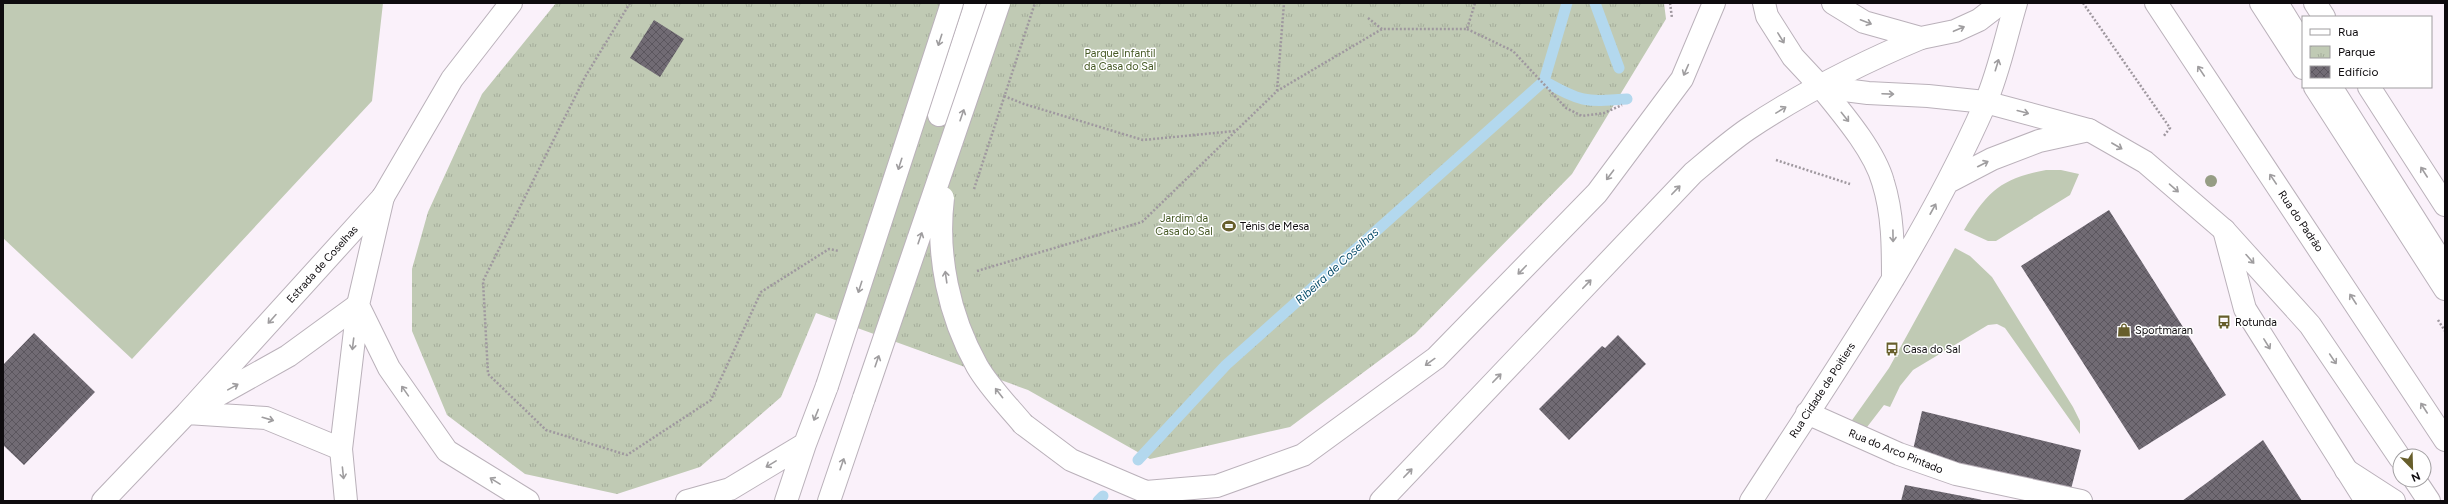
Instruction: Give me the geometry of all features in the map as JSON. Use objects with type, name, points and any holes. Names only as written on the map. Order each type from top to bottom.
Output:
[{"type":"main road","name":"Estrada de Coselhas","points":[[103,501],[187,413],[383,197],[452,79],[511,3]]},
{"type":"main road","points":[[786,501],[805,444],[827,386],[952,3]]},
{"type":"main road","points":[[939,115],[976,3]]},
{"type":"main road","points":[[829,501],[999,3]]},
{"type":"main road","points":[[1697,3],[1702,34]]},
{"type":"main road","points":[[948,155],[939,227],[949,300],[978,367],[1023,424],[1071,460],[1146,492],[1217,486],[1303,455],[1436,358],[1597,193],[1682,79],[1714,3]]},
{"type":"main road","points":[[1764,3],[1767,16],[1793,57],[1821,87],[1858,134],[1883,180],[1893,228],[1893,279]]},
{"type":"main road","points":[[1833,3],[1864,22],[1921,38]]},
{"type":"main road","points":[[1381,501],[1693,173],[1747,130],[1868,61],[1921,38],[1955,31],[1979,20],[2001,3]]},
{"type":"main road","name":"Rua Cidade de Poitiers","points":[[1751,501],[1893,279],[1948,182],[1985,102],[2016,3]]},
{"type":"main road","name":"Rua do Padrão","points":[[2156,3],[2445,440]]},
{"type":"main road","points":[[2261,3],[2302,66]]},
{"type":"main road","points":[[2277,3],[2302,43]]},
{"type":"main road","points":[[2315,3],[2323,16]]},
{"type":"main road","points":[[1821,87],[1868,94],[1928,96],[1985,102],[2089,130],[2145,162],[2224,230],[2310,325],[2393,448]]},
{"type":"main road","points":[[2316,88],[2445,289]]},
{"type":"main road","points":[[2332,88],[2445,267]]},
{"type":"main road","points":[[2370,88],[2445,205]]},
{"type":"main road","points":[[1948,182],[1992,159],[2032,144],[2089,130]]},
{"type":"main road","points":[[346,501],[341,450],[358,305],[383,197]]},
{"type":"main road","points":[[2224,230],[2245,309],[2366,501]]},
{"type":"main road","points":[[187,413],[288,356],[358,305]]},
{"type":"main road","points":[[358,305],[389,368],[446,451],[528,501]]},
{"type":"main road","points":[[187,413],[266,418],[341,450]]},
{"type":"main road","name":"Rua do Arco Pintado","points":[[1807,413],[1899,454],[1956,474],[2081,501]]},
{"type":"main road","points":[[687,501],[730,489],[805,444]]},
{"type":"main road","points":[[2346,470],[2394,501]]},
{"type":"main road","points":[[2420,488],[2429,501]]},
{"type":"path","points":[[630,3],[585,77],[483,281],[488,374],[546,430],[626,455],[711,400],[761,292],[829,249],[844,251]]},
{"type":"path","points":[[974,191],[974,184],[1035,3]]},
{"type":"path","points":[[1277,91],[1284,3]]},
{"type":"path","points":[[1467,29],[1475,3]]},
{"type":"path","points":[[2082,3],[2170,128],[2145,162]]},
{"type":"path","points":[[1368,18],[1382,29]]},
{"type":"path","points":[[972,272],[1142,222],[1277,91],[1382,29],[1467,29],[1513,51],[1555,98],[1566,108],[1582,116],[1604,112],[1626,103]]},
{"type":"path","points":[[1004,96],[1024,104],[1143,140],[1236,131]]},
{"type":"path","points":[[1776,160],[1854,185]]},
{"type":"green space","points":[[3,3],[383,3],[372,101],[132,359],[3,238]]},
{"type":"green space","name":"Jardim da Casa do Sal","points":[[556,3],[1664,3],[1666,19],[1572,174],[1415,334],[1290,427],[1150,459],[1028,390],[816,313],[781,397],[700,467],[617,494],[525,474],[447,415],[412,331],[412,269],[428,212],[482,94]]},
{"type":"green space","points":[[2046,170],[2061,170],[2079,174],[2070,195],[1996,241],[1988,241],[1964,230],[1988,196],[2006,182],[2030,173]]},
{"type":"green space","points":[[1955,248],[1970,256],[1992,277],[2073,407],[2080,421],[2080,434],[2005,328],[1997,324],[1988,325],[1913,370],[1900,386],[1890,407],[1884,405],[1864,431],[1850,423],[1889,368]]},
{"type":"building","points":[[654,20],[684,39],[660,77],[630,58]]},
{"type":"building","name":"Sportmaran","points":[[2109,210],[2226,395],[2139,450],[2021,266]]},
{"type":"building","points":[[34,333],[95,392],[24,465],[3,445],[3,365]]},
{"type":"building","points":[[1618,335],[1646,364],[1569,440],[1539,409],[1602,346],[1605,348]]},
{"type":"building","points":[[1922,411],[2081,450],[2068,501],[1912,454]]},
{"type":"building","points":[[2263,440],[2302,501],[2182,501],[2212,479]]},
{"type":"building","points":[[1905,485],[1978,499],[1986,501],[1901,501]]},
{"type":"waterway","name":"Ribeira de Coselhas","points":[[1567,3],[1544,81],[1575,97],[1583,99],[1627,99]]},
{"type":"waterway","points":[[1595,3],[1619,68]]},
{"type":"waterway","name":"Ribeira de Coselhas","points":[[1138,460],[1226,365],[1544,81]]},
{"type":"waterway","points":[[1098,501],[1103,496]]},
{"type":"place","name":"Ténis de Mesa","points":[[1229,226]]},
{"type":"place","name":"Rotunda","points":[[2224,322]]},
{"type":"place","name":"Sportmaran","points":[[2124,330]]},
{"type":"place","name":"Casa do Sal","points":[[1892,349]]},
{"type":"park label","name":"Parque Infantil da Casa do Sal","points":[[1120,59]]}]
